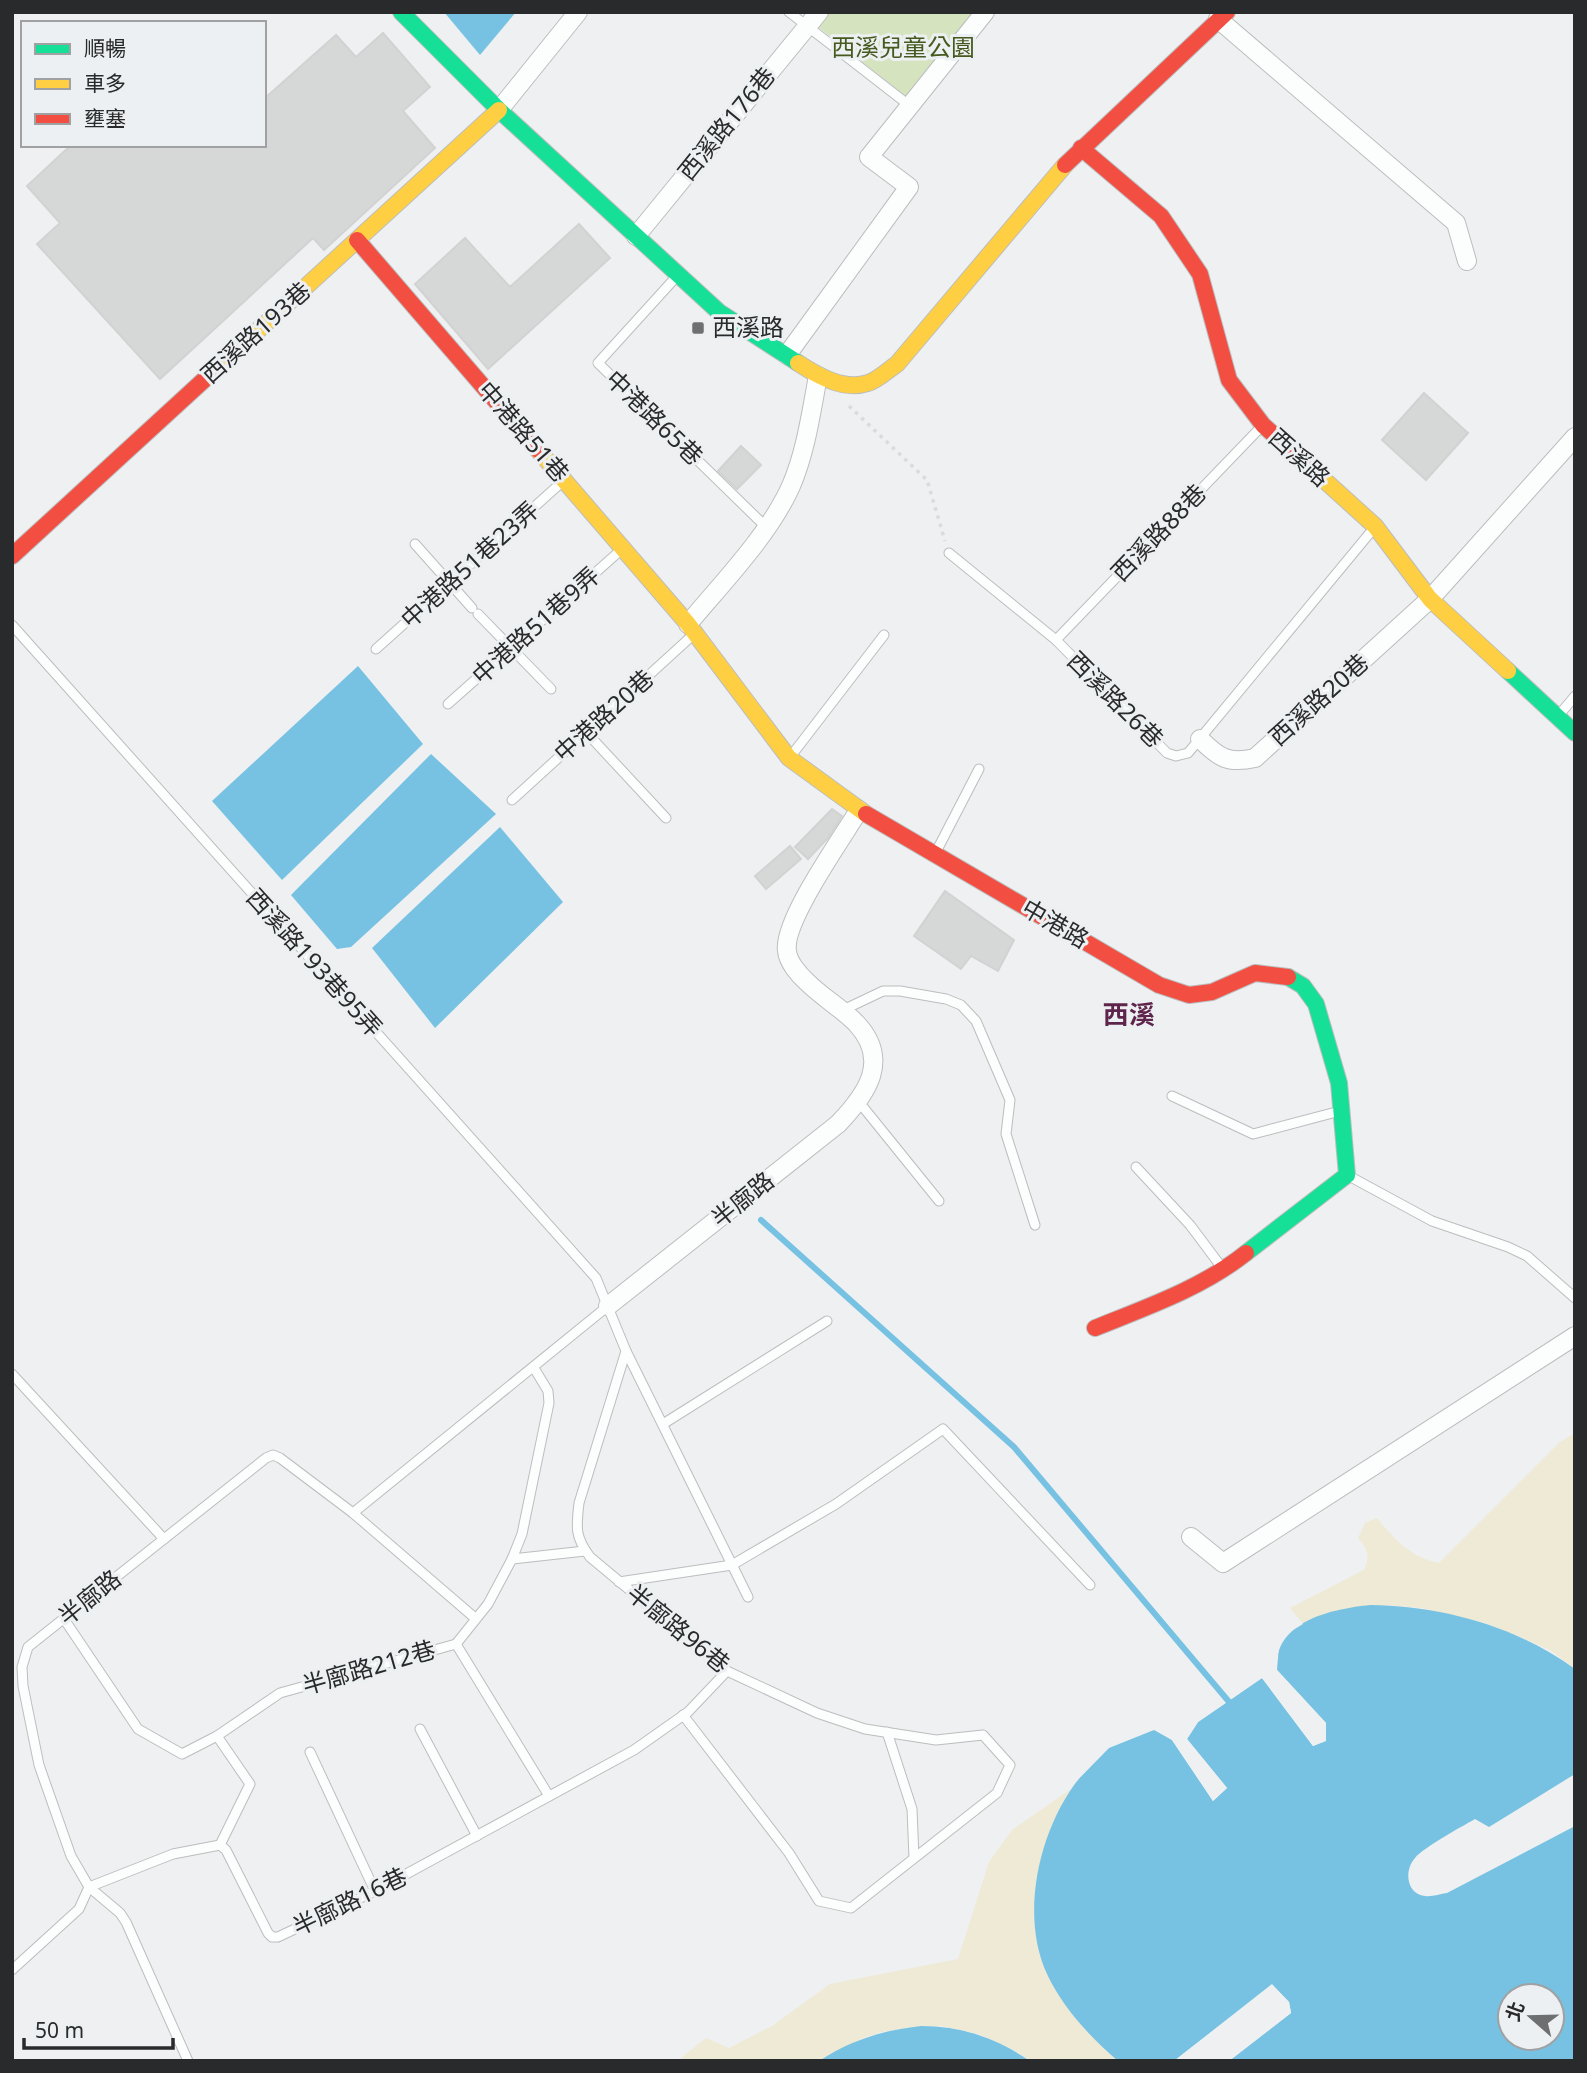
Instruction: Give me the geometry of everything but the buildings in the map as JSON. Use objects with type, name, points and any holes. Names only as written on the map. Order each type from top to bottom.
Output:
[{"type":"street","points":[[401,12],[499,110],[719,312],[818,376],[842,384],[868,383],[897,364],[1041,191],[1081,148],[1222,16],[1456,223],[1467,261]]},
{"type":"street","points":[[499,110],[578,12]]},
{"type":"street","points":[[787,355],[909,187],[869,157],[985,12]]},
{"type":"street","name":"西溪路176巷","points":[[636,236],[813,19]]},
{"type":"street","name":"西溪路193巷","points":[[12,555],[499,110]]},
{"type":"street","name":"西溪路","points":[[1081,148],[1161,216],[1200,274],[1229,380],[1263,425],[1375,526],[1430,599],[1575,733]]},
{"type":"street","name":"中港路51巷","points":[[357,240],[692,628]]},
{"type":"street","points":[[692,628],[766,527],[791,486],[807,439],[818,376]]},
{"type":"street","name":"西溪路20巷","points":[[1200,739],[1214,753],[1227,760],[1238,762],[1255,758],[1430,599],[1575,438]]},
{"type":"street","name":"中港路","points":[[692,628],[789,758],[859,810],[1159,985],[1189,995],[1212,992],[1255,973],[1287,977],[1303,986],[1316,1004],[1339,1083],[1348,1175]]},
{"type":"street","name":"半廍路","points":[[608,1306],[838,1124],[859,1102],[871,1077],[874,1056],[869,1039],[855,1022],[798,974],[787,951],[790,932],[800,906],[859,810]]},
{"type":"street","points":[[1095,1328],[1224,1271],[1348,1175]]},
{"type":"street","points":[[1191,1537],[1223,1563],[1575,1336]]},
{"type":"lane","points":[[789,12],[813,19],[910,106]]},
{"type":"lane","name":"中港路65巷","points":[[678,275],[598,363],[766,527]]},
{"type":"lane","name":"西溪路88巷","points":[[1056,640],[1263,425]]},
{"type":"lane","name":"中港路51巷23弄","points":[[376,649],[564,480]]},
{"type":"lane","name":"西溪路26巷","points":[[949,553],[1056,640],[1167,753],[1176,756],[1188,753],[1375,526]]},
{"type":"lane","points":[[415,544],[551,689]]},
{"type":"lane","name":"中港路51巷9弄","points":[[448,704],[623,548]]},
{"type":"lane","name":"西溪路193巷95弄","points":[[12,625],[596,1278],[608,1306]]},
{"type":"lane","name":"中港路20巷","points":[[512,800],[692,628]]},
{"type":"lane","points":[[789,758],[884,635]]},
{"type":"lane","points":[[1558,716],[1575,696]]},
{"type":"lane","points":[[586,732],[666,818]]},
{"type":"lane","points":[[935,854],[979,769]]},
{"type":"lane","points":[[841,1011],[883,992],[900,990],[946,999],[961,1005],[976,1021],[1010,1100],[1006,1134],[1035,1224]]},
{"type":"lane","points":[[1172,1096],[1253,1134],[1342,1111]]},
{"type":"lane","points":[[859,1102],[939,1201]]},
{"type":"lane","points":[[1136,1167],[1190,1226],[1224,1271]]},
{"type":"lane","points":[[1348,1175],[1432,1221],[1527,1256],[1575,1298]]},
{"type":"lane","points":[[608,1306],[626,1351],[748,1597]]},
{"type":"lane","name":"半廍路","points":[[353,1514],[608,1306]]},
{"type":"lane","points":[[663,1424],[827,1321]]},
{"type":"lane","points":[[512,1559],[585,1551],[578,1541],[576,1524],[579,1503],[626,1351]]},
{"type":"lane","name":"半廍路212巷","points":[[64,1619],[138,1729],[181,1754],[217,1736],[280,1693],[456,1644],[488,1604],[522,1534],[549,1403],[548,1391],[534,1368]]},
{"type":"lane","points":[[12,1374],[164,1539]]},
{"type":"lane","points":[[619,1582],[732,1565],[836,1504],[943,1429],[1090,1586]]},
{"type":"lane","name":"半廍路","points":[[188,2061],[126,1922],[120,1913],[89,1887],[71,1856],[38,1765],[23,1686],[22,1667],[28,1647],[273,1455],[353,1514],[475,1618]]},
{"type":"lane","name":"半廍路96巷","points":[[585,1551],[727,1671],[817,1713],[865,1729],[936,1740],[983,1735],[1010,1765],[997,1793],[914,1858]]},
{"type":"lane","points":[[456,1644],[550,1796]]},
{"type":"lane","name":"半廍路16巷","points":[[220,1845],[226,1850],[272,1937],[278,1937],[375,1891],[634,1750],[683,1715],[727,1671]]},
{"type":"lane","points":[[683,1715],[789,1853],[819,1901],[851,1908],[914,1858],[912,1809],[887,1732]]},
{"type":"lane","points":[[420,1729],[477,1836]]},
{"type":"lane","points":[[12,1970],[79,1909],[89,1887],[173,1854],[220,1845],[250,1784],[217,1736]]},
{"type":"lane","points":[[310,1752],[375,1891]]},
{"type":"path","points":[[848,404],[927,480],[949,553]]},
{"type":"green space","name":"西溪兒童公園","points":[[828,12],[978,12],[909,99],[817,26]]},
{"type":"sand","points":[[1575,1433],[1575,1669],[1550,1650],[1518,1636],[1485,1623],[1421,1608],[1388,1605],[1318,1617],[1303,1624],[1290,1608],[1364,1570],[1367,1553],[1358,1538],[1365,1523],[1377,1518],[1411,1552],[1439,1563],[1560,1442]]},
{"type":"sand","points":[[1071,1789],[1050,1831],[1037,1879],[1034,1903],[1039,1951],[1047,1974],[1060,1997],[1088,2032],[1118,2061],[1030,2061],[1014,2050],[979,2034],[941,2026],[921,2026],[863,2038],[819,2061],[677,2061],[706,2038],[729,2048],[772,2026],[830,1984],[958,1959],[989,1862],[1012,1830]]},
{"type":"water","points":[[444,12],[516,12],[480,55]]},
{"type":"water","points":[[358,666],[423,744],[282,880],[212,801]]},
{"type":"water","points":[[431,754],[496,814],[351,947],[337,949],[291,895]]},
{"type":"water","points":[[500,827],[563,902],[435,1028],[372,948]]},
{"type":"water","points":[[1370,1605],[1451,1614],[1503,1630],[1528,1641],[1575,1669],[1575,1774],[1489,1827],[1475,1819],[1443,1837],[1415,1858],[1408,1875],[1411,1886],[1419,1894],[1430,1896],[1447,1893],[1575,1826],[1575,2061],[1229,2061],[1291,2013],[1289,2002],[1272,1985],[1174,2061],[1118,2061],[1088,2032],[1053,1986],[1039,1949],[1035,1923],[1039,1867],[1046,1839],[1057,1813],[1089,1766],[1110,1747],[1154,1729],[1172,1740],[1213,1801],[1227,1788],[1187,1739],[1198,1722],[1262,1678],[1313,1746],[1325,1741],[1326,1723],[1277,1670],[1278,1653],[1284,1640],[1295,1629],[1323,1614]]},
{"type":"water","points":[[921,2026],[951,2028],[978,2035],[1030,2061],[819,2061],[868,2037]]},
{"type":"pier","points":[[1301,1621],[1303,1624],[1288,1633],[1279,1646],[1277,1670],[1326,1723],[1326,1741],[1313,1746],[1262,1678],[1198,1722],[1187,1739],[1227,1788],[1213,1801],[1172,1740],[1154,1730],[1109,1748],[1064,1794],[1080,1772],[1107,1745],[1155,1726],[1174,1738],[1214,1796],[1222,1788],[1184,1738],[1196,1719],[1261,1674],[1315,1742],[1322,1739],[1323,1724],[1273,1670],[1273,1653],[1280,1638],[1286,1630]]},
{"type":"pier","points":[[1272,1984],[1289,2002],[1291,2013],[1229,2061],[1225,2061],[1287,2011],[1286,2003],[1272,1989],[1179,2061],[1174,2061]]},
{"type":"waterway","points":[[761,1220],[1014,1447],[1230,1703]]},
{"type":"traffic: fast","points":[[401,12],[499,110],[719,312],[798,363]]},
{"type":"traffic: fast","points":[[1508,671],[1575,733]]},
{"type":"traffic: fast","points":[[1246,1253],[1347,1175],[1339,1083],[1316,1004],[1303,986],[1288,977]]},
{"type":"traffic: slow","points":[[217,368],[499,110]]},
{"type":"traffic: slow","points":[[798,363],[841,384],[859,385],[883,375],[897,364],[1065,165]]},
{"type":"traffic: slow","points":[[538,450],[688,624],[789,758],[866,814]]},
{"type":"traffic: slow","points":[[1312,469],[1375,526],[1430,599],[1508,671]]},
{"type":"traffic: jam","points":[[1065,165],[1227,12]]},
{"type":"traffic: jam","points":[[1081,148],[1161,216],[1200,274],[1229,380],[1263,425],[1312,469]]},
{"type":"traffic: jam","points":[[357,240],[538,450]]},
{"type":"traffic: jam","points":[[12,556],[217,368]]},
{"type":"traffic: jam","points":[[866,814],[1159,985],[1189,995],[1212,992],[1255,973],[1288,977]]},
{"type":"traffic: jam","points":[[1095,1328],[1193,1287],[1246,1253]]},
{"type":"place","name":"西溪路","points":[[698,328]]},
{"type":"district","name":"西溪","points":[[1129,1015]]}]
